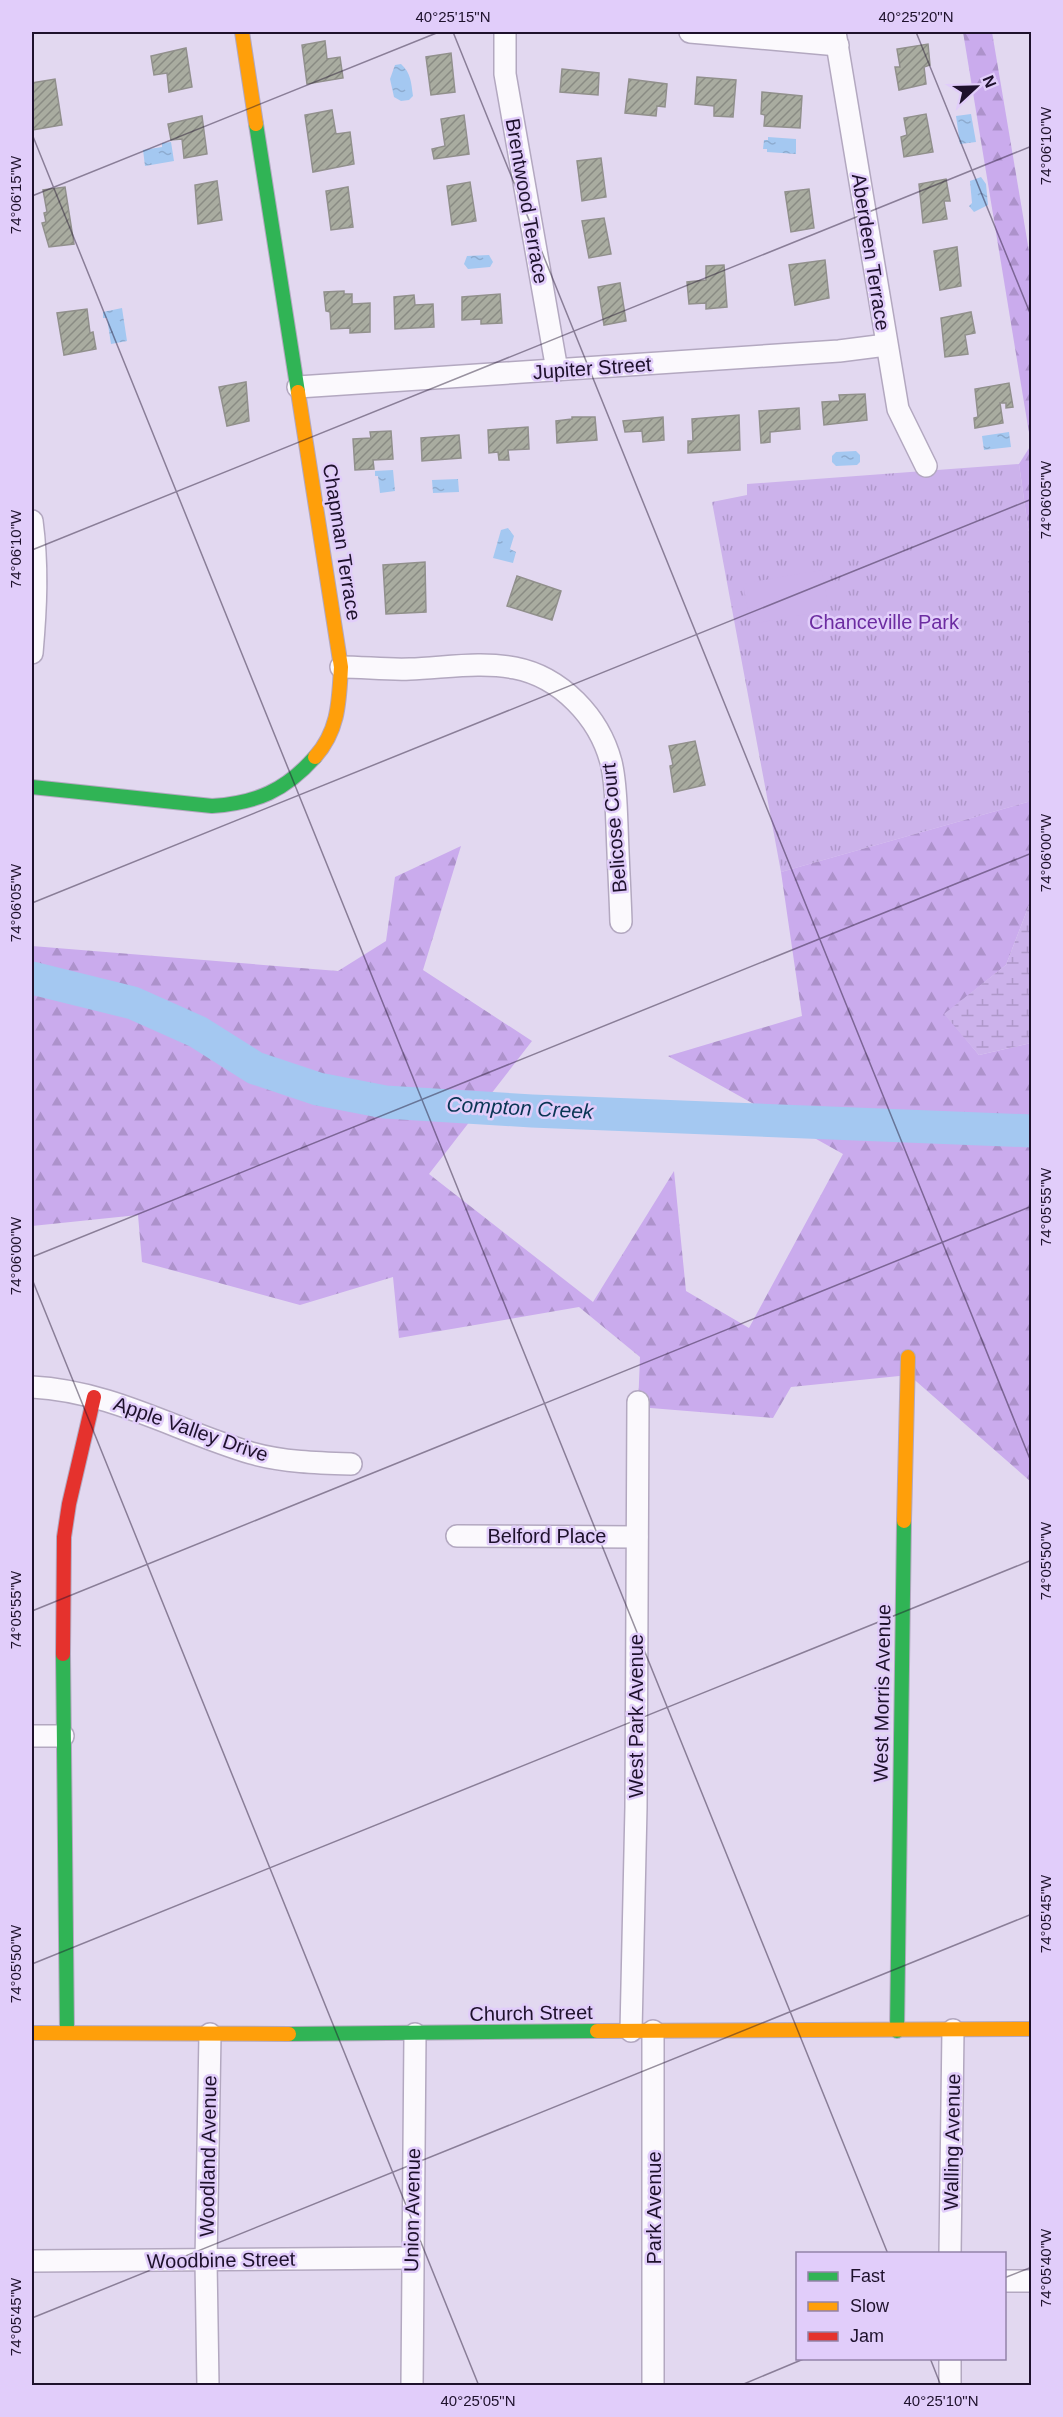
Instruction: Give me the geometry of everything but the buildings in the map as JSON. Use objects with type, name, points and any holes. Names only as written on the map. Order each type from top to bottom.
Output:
[{"type":"street","name":"Chapman Terrace","points":[[32,787],[212,806],[235,805],[256,800],[292,779],[308,765],[323,745],[338,715],[341,667],[242,32]]},
{"type":"street","name":"Brentwood Terrace","points":[[505,32],[505,74],[557,370]]},
{"type":"street","points":[[690,32],[836,38]]},
{"type":"street","name":"Aberdeen Terrace","points":[[836,38],[898,409],[926,466]]},
{"type":"street","name":"Jupiter Street","points":[[298,387],[839,351],[886,345]]},
{"type":"street","points":[[32,521],[37,558],[37,600],[32,653]]},
{"type":"street","name":"Belicose Court","points":[[341,667],[406,669],[490,666],[515,668],[553,683],[576,700],[603,740],[611,763],[616,798],[621,921]]},
{"type":"street","name":"West Morris Avenue","points":[[897,2031],[903,1551],[908,1357]]},
{"type":"street","name":"Apple Valley Drive","points":[[32,1387],[94,1397],[147,1413],[254,1454],[303,1462],[351,1464]]},
{"type":"street","points":[[67,2033],[63,1736],[64,1537],[94,1397]]},
{"type":"street","name":"West Park Avenue","points":[[631,2031],[636,1807],[638,1402]]},
{"type":"street","name":"Belford Place","points":[[457,1536],[637,1537]]},
{"type":"street","points":[[32,1736],[63,1736]]},
{"type":"street","name":"Church Street","points":[[32,2033],[415,2034],[1032,2029]]},
{"type":"street","name":"Walling Avenue","points":[[950,2252],[953,2030]]},
{"type":"street","name":"Park Avenue","points":[[653,2031],[653,2385]]},
{"type":"street","name":"Woodland Avenue","points":[[208,2385],[206,2261],[210,2034]]},
{"type":"street","name":"Union Avenue","points":[[412,2385],[411,2258],[415,2034]]},
{"type":"street","name":"Woodbine Street","points":[[32,2261],[411,2258]]},
{"type":"street","points":[[1006,2281],[1032,2281]]},
{"type":"street","points":[[950,2360],[950,2385]]},
{"type":"green space","points":[[963,32],[992,32],[1031,263],[1031,445]]},
{"type":"green space","points":[[1031,445],[1031,548],[1019,464]]},
{"type":"green space","name":"Chanceville Park","points":[[1019,464],[1031,548],[1031,801],[781,872],[712,502],[747,495],[747,484]]},
{"type":"green space","points":[[821,570],[829,610],[751,624],[743,584]]},
{"type":"green space","points":[[1031,801],[1031,900],[1006,965],[945,1014],[979,1055],[1031,1043],[1031,1482],[909,1375],[791,1387],[773,1418],[638,1407],[640,1357],[579,1307],[399,1338],[393,1277],[300,1305],[142,1262],[138,1215],[32,1226],[32,946],[338,971],[386,941],[395,877],[461,846],[423,970],[532,1041],[429,1174],[593,1302],[674,1171],[686,1291],[749,1328],[843,1154],[668,1056],[802,1016],[781,872]]},
{"type":"green space","points":[[1031,900],[1031,1043],[979,1055],[944,1014],[1006,965]]},
{"type":"water","points":[[401,64],[409,74],[413,96],[409,100],[401,101],[394,97],[390,79],[395,65]]},
{"type":"water","points":[[971,114],[976,142],[960,144],[956,116]]},
{"type":"water","points":[[768,137],[796,139],[796,154],[767,152],[767,149],[763,149],[764,140],[768,140]]},
{"type":"water","points":[[171,142],[174,161],[145,166],[143,150],[162,147],[162,143]]},
{"type":"water","points":[[981,177],[986,184],[988,205],[974,212],[969,206],[972,203],[970,181]]},
{"type":"water","points":[[489,255],[493,262],[490,267],[468,269],[464,264],[467,256]]},
{"type":"water","points":[[122,308],[127,341],[111,344],[107,318],[103,318],[103,312]]},
{"type":"water","points":[[1009,432],[1011,447],[984,450],[982,436]]},
{"type":"water","points":[[856,451],[860,455],[860,462],[857,465],[836,466],[832,462],[832,456],[836,452]]},
{"type":"water","points":[[393,470],[395,491],[380,493],[378,476],[375,476],[375,471]]},
{"type":"water","points":[[458,479],[459,492],[433,493],[432,480]]},
{"type":"water","points":[[508,528],[514,536],[510,549],[516,552],[513,563],[493,558],[501,530]]},
{"type":"waterway","name":"Compton Creek","points":[[32,978],[133,1003],[198,1032],[255,1068],[318,1089],[385,1102],[532,1111],[1032,1131]]},
{"type":"traffic: fast","points":[[256,124],[298,392]]},
{"type":"traffic: fast","points":[[32,787],[212,806],[242,802],[269,793],[292,779],[315,757]]},
{"type":"traffic: fast","points":[[897,2031],[904,1521]]},
{"type":"traffic: fast","points":[[63,1654],[67,2033]]},
{"type":"traffic: fast","points":[[289,2034],[597,2031]]},
{"type":"traffic: slow","points":[[242,32],[256,124]]},
{"type":"traffic: slow","points":[[298,392],[341,667],[338,703],[333,726],[323,747],[315,757]]},
{"type":"traffic: slow","points":[[904,1521],[908,1357]]},
{"type":"traffic: slow","points":[[597,2031],[1032,2029]]},
{"type":"traffic: slow","points":[[32,2033],[289,2034]]},
{"type":"traffic: jam","points":[[63,1654],[64,1537],[69,1504],[94,1397]]}]
